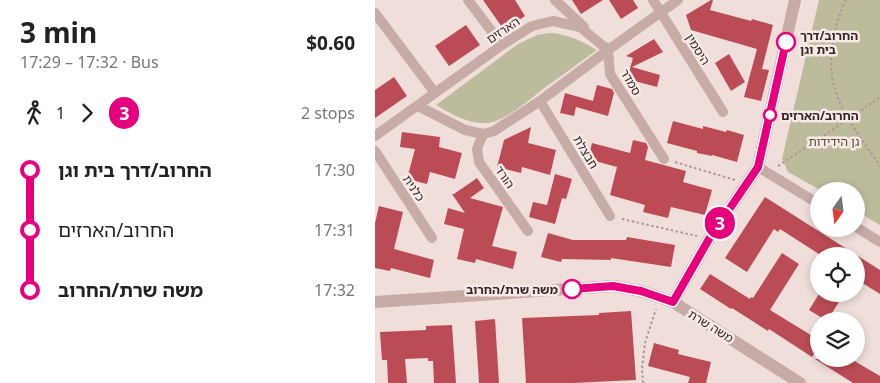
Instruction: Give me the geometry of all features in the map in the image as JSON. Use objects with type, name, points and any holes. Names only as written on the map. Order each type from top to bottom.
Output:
[{"type":"street","points":[[468,0],[502,45]]},
{"type":"street","points":[[555,0],[608,50]]},
{"type":"street","name":"היסמין","points":[[653,0],[723,112]]},
{"type":"street","points":[[418,106],[465,130],[483,134],[494,131],[541,101],[608,50],[679,0]]},
{"type":"street","points":[[673,302],[709,239],[747,183],[763,170],[795,0]]},
{"type":"street","points":[[375,13],[435,93]]},
{"type":"street","name":"הארזים","points":[[375,136],[502,45],[532,26],[553,21],[580,27],[608,50]]},
{"type":"street","name":"סמדר","points":[[608,50],[610,74],[664,159]]},
{"type":"street","name":"חבצלת","points":[[541,101],[610,216]]},
{"type":"street","name":"הורד","points":[[483,134],[477,149],[479,162],[528,231]]},
{"type":"street","name":"כלנית","points":[[375,151],[432,238]]},
{"type":"street","points":[[763,170],[810,199]]},
{"type":"street","points":[[865,233],[880,242]]},
{"type":"street","name":"משה שרת","points":[[375,302],[613,286],[641,291],[673,302],[800,383]]},
{"type":"path","points":[[846,0],[838,15],[832,50],[834,86],[849,119],[880,166]]},
{"type":"path","points":[[763,170],[849,119],[880,97]]},
{"type":"path","points":[[664,159],[747,183]]},
{"type":"path","points":[[610,216],[709,239]]},
{"type":"path","points":[[643,383],[642,368],[645,343],[659,298]]},
{"type":"green space","name":"גן הידידות","points":[[819,0],[880,0],[880,225],[865,216],[865,182],[810,182],[810,184],[788,172],[782,159]]},
{"type":"green space","points":[[549,33],[574,38],[597,50],[516,110],[494,122],[480,123],[466,120],[436,105],[518,44],[537,35]]},
{"type":"building","points":[[483,0],[515,0],[525,16],[504,30]]},
{"type":"building","points":[[572,0],[603,0],[581,14]]},
{"type":"building","points":[[609,0],[633,0],[638,8],[621,19]]},
{"type":"building","points":[[713,0],[710,10],[773,25],[762,69],[769,70],[761,101],[744,97],[757,49],[691,30],[686,15]]},
{"type":"building","points":[[466,25],[480,45],[449,66],[435,46]]},
{"type":"building","points":[[654,39],[663,52],[632,67],[660,75],[657,87],[627,79],[633,58],[626,56]]},
{"type":"building","points":[[729,54],[745,82],[731,91],[715,63]]},
{"type":"building","points":[[394,77],[407,96],[375,118],[375,90]]},
{"type":"building","points":[[597,85],[612,89],[614,93],[608,116],[576,107],[574,116],[560,113],[565,93],[593,101]]},
{"type":"building","points":[[673,121],[703,129],[703,126],[744,135],[737,162],[697,153],[697,151],[667,143]]},
{"type":"building","points":[[531,127],[528,143],[556,150],[550,175],[522,167],[521,173],[497,167],[504,140]]},
{"type":"building","points":[[402,132],[440,137],[439,147],[462,153],[455,179],[430,172],[427,184],[407,179],[415,149],[400,147]]},
{"type":"building","points":[[633,140],[646,143],[648,147],[645,160],[686,171],[683,182],[712,190],[705,215],[671,207],[668,218],[643,212],[645,205],[610,195],[617,167],[588,159],[592,143],[630,153]]},
{"type":"building","points":[[555,174],[572,179],[566,199],[562,198],[555,224],[529,217],[533,202],[547,205]]},
{"type":"building","points":[[477,178],[484,188],[470,198],[503,207],[492,246],[517,252],[513,269],[476,259],[475,263],[457,259],[464,229],[444,224],[448,208],[465,213],[452,194]]},
{"type":"building","points":[[765,197],[810,226],[810,238],[830,238],[844,247],[810,248],[780,229],[778,232],[774,229],[747,272],[725,258]]},
{"type":"building","points":[[379,206],[403,212],[394,249],[434,260],[430,278],[391,268],[390,271],[375,268],[375,223]]},
{"type":"building","points":[[548,233],[573,240],[626,240],[627,237],[675,245],[671,267],[611,258],[611,260],[562,259],[561,262],[541,257]]},
{"type":"building","points":[[782,253],[799,264],[770,310],[810,334],[810,356],[769,329],[768,331],[700,289],[710,274],[750,299],[751,297],[753,298]]},
{"type":"building","points":[[865,260],[880,270],[880,294],[865,285]]},
{"type":"building","points":[[814,302],[839,302],[833,312],[812,312],[809,310]]},
{"type":"building","points":[[631,311],[636,380],[526,383],[522,318],[599,315],[599,313]]},
{"type":"building","points":[[495,319],[499,383],[479,383],[475,321]]},
{"type":"building","points":[[452,325],[456,383],[434,383],[433,361],[428,361],[428,358],[405,359],[407,383],[388,383],[387,360],[382,360],[380,332],[426,330],[426,326]]},
{"type":"building","points":[[654,343],[679,350],[678,354],[711,362],[706,383],[688,383],[690,377],[648,366]]},
{"type":"building","points":[[828,367],[865,367],[880,376],[880,383],[853,383]]},
{"type":"bus line","name":"3","points":[[572,289],[613,286],[641,291],[673,302],[709,239],[758,167],[786,42]]},
{"type":"place","name":"החרוב/דרך בית וגן","points":[[786,42]]},
{"type":"place","name":"החרוב/הארזים","points":[[770,115]]},
{"type":"place","name":"משה שרת/החרוב","points":[[572,289]]}]
